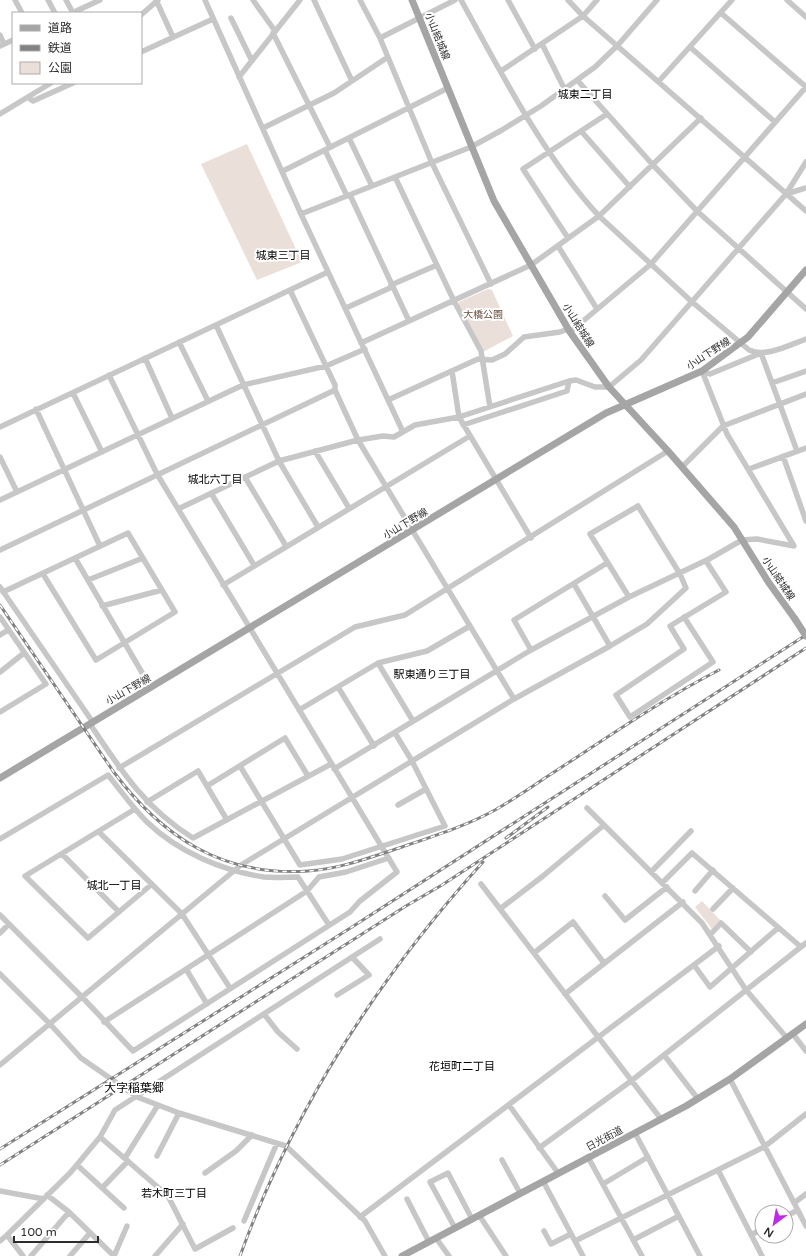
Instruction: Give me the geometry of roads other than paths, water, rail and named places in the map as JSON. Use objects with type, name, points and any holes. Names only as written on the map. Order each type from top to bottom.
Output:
[{"type":"main road","name":"小山結城線","points":[[412,0],[471,147],[497,207],[569,331],[609,387],[723,514],[806,636]]},
{"type":"main road","name":"小山下野線","points":[[0,778],[92,721],[151,688],[606,413],[702,370],[740,343],[806,270]]},
{"type":"main road","name":"日光街道","points":[[402,1256],[698,1099],[730,1079],[806,1024]]},
{"type":"street","points":[[15,0],[21,12]]},
{"type":"street","points":[[48,0],[54,12]]},
{"type":"street","points":[[66,0],[72,12]]},
{"type":"street","points":[[75,12],[100,0]]},
{"type":"street","points":[[142,14],[157,0],[173,37]]},
{"type":"street","points":[[205,0],[301,214],[404,432]]},
{"type":"street","points":[[253,0],[274,32],[348,196],[409,321]]},
{"type":"street","points":[[239,77],[300,0]]},
{"type":"street","points":[[314,0],[352,81]]},
{"type":"street","points":[[360,0],[380,38],[432,163],[491,284]]},
{"type":"street","points":[[380,38],[455,0]]},
{"type":"street","points":[[461,0],[526,115],[585,202],[598,216],[740,343],[749,350],[761,353]]},
{"type":"street","points":[[508,0],[535,49]]},
{"type":"street","points":[[568,0],[583,16],[618,45],[806,211]]},
{"type":"street","points":[[501,71],[583,16],[596,0]]},
{"type":"street","points":[[301,214],[484,141],[578,81],[618,45],[657,0]]},
{"type":"street","points":[[659,81],[732,0]]},
{"type":"street","points":[[787,0],[806,16]]},
{"type":"street","points":[[388,400],[478,359],[492,360],[505,354],[524,337],[569,331],[651,264],[745,158],[806,87],[721,13]]},
{"type":"street","points":[[231,18],[252,61]]},
{"type":"street","points":[[142,52],[213,19]]},
{"type":"street","points":[[0,35],[2,45],[12,40]]},
{"type":"street","points":[[542,44],[565,90]]},
{"type":"street","points":[[690,47],[775,122]]},
{"type":"street","points":[[263,128],[309,107],[334,93],[388,57]]},
{"type":"street","points":[[578,81],[653,165],[697,211],[806,309]]},
{"type":"street","points":[[0,114],[29,98],[50,84]]},
{"type":"street","points":[[29,98],[33,102],[72,84]]},
{"type":"street","points":[[283,171],[448,88]]},
{"type":"street","points":[[568,238],[523,169],[607,114]]},
{"type":"street","points":[[362,343],[531,266],[598,216],[653,165],[700,118]]},
{"type":"street","points":[[581,131],[630,187]]},
{"type":"street","points":[[349,138],[372,186]]},
{"type":"street","points":[[178,509],[279,461],[358,440],[383,436],[394,437],[415,425],[427,421],[458,417],[569,381],[576,380],[595,388],[609,387],[641,360],[786,194],[806,162]]},
{"type":"street","points":[[395,177],[454,301],[480,351],[492,406],[496,415]]},
{"type":"street","points":[[786,194],[806,188]]},
{"type":"street","points":[[558,246],[597,309]]},
{"type":"street","points":[[346,308],[437,265]]},
{"type":"street","points":[[0,427],[328,272]]},
{"type":"street","points":[[290,290],[335,385],[335,390],[358,440],[514,699]]},
{"type":"street","points":[[216,325],[279,461],[318,527]]},
{"type":"street","points":[[702,370],[710,374],[761,353],[806,339]]},
{"type":"street","points":[[180,342],[208,401]]},
{"type":"street","points":[[0,500],[243,385],[326,366],[364,349]]},
{"type":"street","points":[[761,353],[797,452]]},
{"type":"street","points":[[145,358],[172,418]]},
{"type":"street","points":[[334,769],[497,672],[531,650],[629,597],[706,561],[742,540],[757,538],[794,546],[724,426],[702,370]]},
{"type":"street","points":[[452,371],[458,417],[531,538]]},
{"type":"street","points":[[772,383],[806,371]]},
{"type":"street","points":[[0,915],[82,997],[132,1051],[350,912],[397,872],[157,474],[109,375]]},
{"type":"street","points":[[463,425],[567,391],[569,381]]},
{"type":"street","points":[[0,550],[335,390]]},
{"type":"street","points":[[73,393],[102,452]]},
{"type":"street","points":[[682,467],[724,426],[806,394]]},
{"type":"street","points":[[36,409],[100,546]]},
{"type":"street","points":[[223,584],[470,436]]},
{"type":"street","points":[[749,469],[806,448]]},
{"type":"street","points":[[315,451],[349,508]]},
{"type":"street","points":[[119,768],[355,627],[405,615],[531,538],[668,451]]},
{"type":"street","points":[[783,456],[806,521]]},
{"type":"street","points":[[0,457],[17,492]]},
{"type":"street","points":[[245,477],[286,546]]},
{"type":"street","points":[[211,493],[254,565]]},
{"type":"street","points":[[0,1065],[234,871],[284,838],[514,699],[610,646],[646,624],[686,588],[680,574],[638,506],[590,534],[629,597]]},
{"type":"street","points":[[43,574],[96,660],[175,612],[128,533],[43,574],[2,590],[92,721],[92,727],[119,768],[147,802],[169,822],[193,838],[331,764]]},
{"type":"street","points":[[75,558],[151,688]]},
{"type":"street","points":[[88,580],[143,558]]},
{"type":"street","points":[[684,617],[713,662],[630,717],[616,695],[684,649],[670,626],[684,617],[726,592],[706,561]]},
{"type":"street","points":[[531,650],[514,620],[607,563]]},
{"type":"street","points":[[574,584],[594,616],[610,646]]},
{"type":"street","points":[[102,606],[162,590]]},
{"type":"street","points":[[0,617],[46,684],[0,712]]},
{"type":"street","points":[[299,710],[378,663],[427,651],[470,626]]},
{"type":"street","points":[[0,635],[8,630]]},
{"type":"street","points":[[0,672],[24,653]]},
{"type":"street","points":[[378,663],[413,721]]},
{"type":"street","points":[[338,687],[374,746]]},
{"type":"street","points":[[240,766],[300,865],[342,859],[381,845],[445,826],[412,761],[395,733]]},
{"type":"street","points":[[207,786],[285,738],[308,776]]},
{"type":"street","points":[[147,802],[198,771],[227,820]]},
{"type":"street","points":[[0,840],[108,775],[135,809],[159,833],[181,847],[206,860],[234,871],[266,877],[298,877],[329,925]]},
{"type":"street","points":[[398,805],[426,789]]},
{"type":"street","points":[[587,808],[683,902],[719,946],[746,990],[806,1051]]},
{"type":"street","points":[[135,809],[25,876],[88,938],[152,884]]},
{"type":"street","points":[[500,909],[543,876],[604,825]]},
{"type":"street","points":[[652,872],[691,831]]},
{"type":"street","points":[[99,832],[182,914],[230,988]]},
{"type":"street","points":[[663,882],[692,853],[800,947]]},
{"type":"street","points":[[62,854],[119,912]]},
{"type":"street","points":[[104,1022],[307,891],[319,877],[346,872],[389,858]]},
{"type":"street","points":[[694,891],[712,870]]},
{"type":"street","points":[[481,884],[661,1119]]},
{"type":"street","points":[[605,896],[625,920],[667,887]]},
{"type":"street","points":[[713,909],[733,888]]},
{"type":"street","points":[[565,994],[683,902]]},
{"type":"street","points":[[534,953],[573,922],[604,963]]},
{"type":"street","points":[[710,935],[721,923],[751,952]]},
{"type":"street","points":[[0,933],[9,924]]},
{"type":"street","points":[[694,965],[710,987],[778,928]]},
{"type":"street","points":[[0,1241],[77,1165],[100,1137],[115,1110],[380,939]]},
{"type":"street","points":[[539,1148],[631,1081],[806,943]]},
{"type":"street","points":[[360,1217],[719,946]]},
{"type":"street","points":[[337,995],[369,975],[352,957]]},
{"type":"street","points":[[186,969],[207,1004]]},
{"type":"street","points":[[0,984],[2,976]]},
{"type":"street","points":[[2,976],[50,1024],[81,1058],[137,1097],[178,1113],[286,1146],[365,1221],[385,1256]]},
{"type":"street","points":[[264,1014],[278,1032],[296,1049]]},
{"type":"street","points":[[664,1055],[698,1099]]},
{"type":"street","points":[[730,1079],[806,1226]]},
{"type":"street","points":[[102,1188],[126,1159],[158,1105]]},
{"type":"street","points":[[509,1105],[558,1174]]},
{"type":"street","points":[[157,1156],[178,1113]]},
{"type":"street","points":[[575,1241],[764,1147],[806,1114]]},
{"type":"street","points":[[636,1133],[700,1256]]},
{"type":"street","points":[[205,1173],[236,1151],[252,1135]]},
{"type":"street","points":[[100,1137],[168,1196],[195,1249],[233,1228]]},
{"type":"street","points":[[244,1220],[278,1143]]},
{"type":"street","points":[[588,1157],[642,1256]]},
{"type":"street","points":[[603,1184],[648,1157]]},
{"type":"street","points":[[502,1160],[520,1193]]},
{"type":"street","points":[[77,1165],[124,1208]]},
{"type":"street","points":[[718,1170],[762,1256]]},
{"type":"street","points":[[455,1228],[430,1182],[448,1173],[472,1219]]},
{"type":"street","points":[[543,1181],[583,1256]]},
{"type":"street","points":[[0,1191],[46,1197],[69,1212],[114,1256],[127,1226]]},
{"type":"street","points":[[794,1203],[806,1194]]},
{"type":"street","points":[[407,1199],[429,1242]]},
{"type":"street","points":[[794,1212],[798,1210]]},
{"type":"street","points":[[31,1256],[69,1212]]},
{"type":"street","points":[[479,1215],[506,1256]]},
{"type":"street","points":[[633,1240],[679,1216]]},
{"type":"street","points":[[155,1256],[183,1224]]},
{"type":"street","points":[[544,1231],[551,1244],[571,1234]]},
{"type":"street","points":[[70,1256],[90,1233]]},
{"type":"street","points":[[7,1235],[23,1256]]},
{"type":"street","points":[[436,1238],[449,1256]]},
{"type":"railway","points":[[0,605],[113,771],[152,815],[174,833],[197,848],[222,859],[249,867],[277,871],[320,870],[344,865],[426,839],[473,821],[508,802],[653,708],[719,670]]},
{"type":"railway","points":[[0,1149],[352,927],[806,635]]},
{"type":"railway","points":[[0,1165],[406,906],[442,885],[806,648]]},
{"type":"railway","points":[[506,838],[548,807]]},
{"type":"railway","points":[[240,1256],[262,1201],[286,1148],[342,1047],[408,952],[444,906],[483,862]]},
{"type":"district","name":"城東二丁目","points":[[585,94]]},
{"type":"district","name":"城東三丁目","points":[[283,255]]},
{"type":"district","name":"城北六丁目","points":[[215,479]]},
{"type":"district","name":"駅東通り三丁目","points":[[432,674]]},
{"type":"district","name":"城北一丁目","points":[[114,885]]},
{"type":"district","name":"花垣町二丁目","points":[[462,1066]]},
{"type":"district","name":"大字稲葉郷","points":[[134,1088]]},
{"type":"district","name":"若木町三丁目","points":[[174,1193]]},
{"type":"park label","name":"大橋公園","points":[[483,314]]}]
